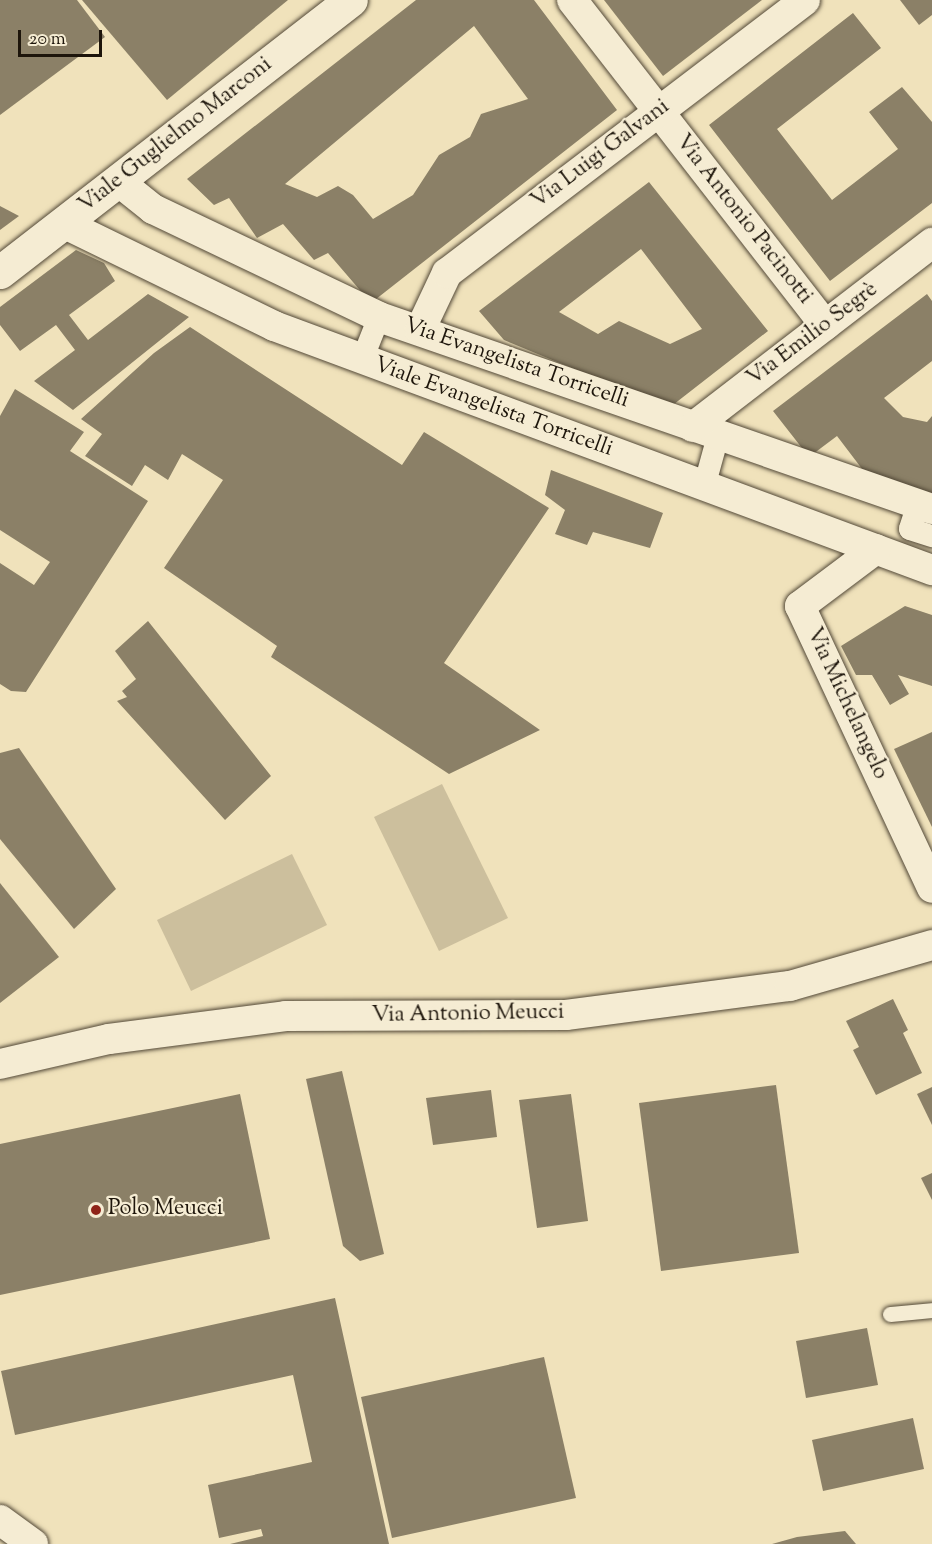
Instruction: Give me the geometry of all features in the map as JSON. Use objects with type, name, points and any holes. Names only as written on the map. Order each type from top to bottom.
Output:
[{"type":"street","name":"Viale Guglielmo Marconi","points":[[0,272],[351,0]]},
{"type":"street","name":"Via Antonio Pacinotti","points":[[572,0],[825,325]]},
{"type":"street","name":"Via Luigi Galvani","points":[[420,330],[447,273],[805,0]]},
{"type":"street","name":"Via Evangelista Torricelli","points":[[118,181],[153,209],[379,317],[925,507]]},
{"type":"street","name":"Viale Evangelista Torricelli","points":[[63,223],[274,326],[362,360],[876,549],[930,553]]},
{"type":"street","name":"Via Emilio Segrè","points":[[706,431],[825,325],[932,243]]},
{"type":"street","points":[[362,360],[379,317]]},
{"type":"street","points":[[704,487],[706,431]]},
{"type":"street","points":[[925,507],[910,529],[930,553]]},
{"type":"street","name":"Via Michelangelo","points":[[876,549],[800,606],[932,888]]},
{"type":"street","name":"Via Antonio Meucci","points":[[0,1064],[109,1039],[286,1016],[578,1014],[790,986],[932,945]]},
{"type":"street","points":[[0,1520],[33,1544]]},
{"type":"lane","points":[[890,1314],[932,1310]]},
{"type":"shaded area","points":[[442,784],[508,918],[439,951],[374,817]]},
{"type":"shaded area","points":[[292,854],[327,925],[191,991],[157,920]]},
{"type":"building","points":[[0,0],[77,0],[105,37],[0,115]]},
{"type":"building","points":[[82,0],[288,0],[167,100]]},
{"type":"building","points":[[416,0],[534,0],[617,110],[371,303],[328,253],[314,260],[283,224],[257,238],[229,198],[214,205],[187,179]],"holes":[[[474,26],[528,99],[481,114],[470,137],[439,155],[413,195],[373,219],[353,195],[338,186],[317,197],[285,184]]]},
{"type":"building","points":[[604,0],[762,0],[663,76]]},
{"type":"building","points":[[900,0],[932,0],[932,15],[919,25]]},
{"type":"building","points":[[853,13],[881,48],[777,129],[832,200],[898,149],[869,112],[902,87],[932,122],[932,203],[830,281],[709,125]]},
{"type":"building","points":[[649,182],[768,331],[669,408],[504,340],[479,311]],"holes":[[[641,249],[702,329],[670,344],[619,321],[598,334],[559,312]]]},
{"type":"building","points":[[0,206],[19,216],[0,230]]},
{"type":"building","points":[[76,250],[104,263],[115,281],[69,315],[88,340],[148,294],[189,317],[73,410],[34,381],[75,350],[56,325],[20,351],[0,325],[0,307]]},
{"type":"building","points":[[927,294],[932,301],[932,361],[884,398],[903,417],[927,422],[932,416],[932,501],[872,482],[837,436],[809,457],[773,411]]},
{"type":"building","points":[[190,327],[402,465],[424,432],[549,508],[444,663],[540,730],[449,774],[271,657],[277,646],[164,568],[223,480],[182,454],[168,480],[145,465],[132,486],[85,456],[102,434],[81,419],[154,353]]},
{"type":"building","points":[[15,389],[84,432],[70,451],[148,501],[26,692],[11,691],[0,684],[0,563],[34,585],[50,562],[0,530],[0,416]]},
{"type":"building","points":[[551,470],[663,513],[650,548],[593,532],[587,545],[555,534],[565,510],[545,495]]},
{"type":"building","points":[[905,606],[932,615],[932,686],[898,675],[909,694],[890,705],[872,675],[856,675],[841,646]]},
{"type":"building","points":[[148,621],[271,776],[225,820],[117,701],[127,697],[122,691],[136,679],[115,651]]},
{"type":"building","points":[[932,732],[932,827],[894,749]]},
{"type":"building","points":[[19,748],[116,889],[74,929],[0,839],[0,753]]},
{"type":"building","points":[[0,883],[59,957],[0,1003]]},
{"type":"building","points":[[893,999],[908,1030],[903,1033],[922,1073],[876,1095],[853,1050],[859,1047],[846,1021]]},
{"type":"building","points":[[342,1071],[384,1254],[360,1261],[343,1246],[306,1079]]},
{"type":"building","points":[[776,1085],[799,1253],[661,1271],[639,1103]]},
{"type":"building","points":[[932,1087],[932,1125],[917,1094]]},
{"type":"building","points":[[491,1090],[497,1137],[433,1145],[426,1098]]},
{"type":"building","points":[[240,1094],[270,1239],[0,1295],[0,1144]]},
{"type":"building","points":[[571,1094],[588,1221],[537,1228],[519,1100]]},
{"type":"building","points":[[932,1173],[932,1200],[921,1178]]},
{"type":"building","points":[[335,1298],[389,1544],[230,1544],[263,1536],[261,1529],[219,1538],[208,1485],[312,1462],[293,1375],[15,1435],[1,1371]]},
{"type":"building","points":[[867,1328],[878,1385],[806,1398],[796,1341]]},
{"type":"building","points":[[544,1357],[576,1498],[392,1538],[361,1397]]},
{"type":"building","points":[[913,1418],[924,1469],[823,1491],[812,1440]]},
{"type":"building","points":[[845,1531],[856,1544],[772,1544],[797,1537]]},
{"type":"place","name":"Polo Meucci","points":[[96,1210]]}]
